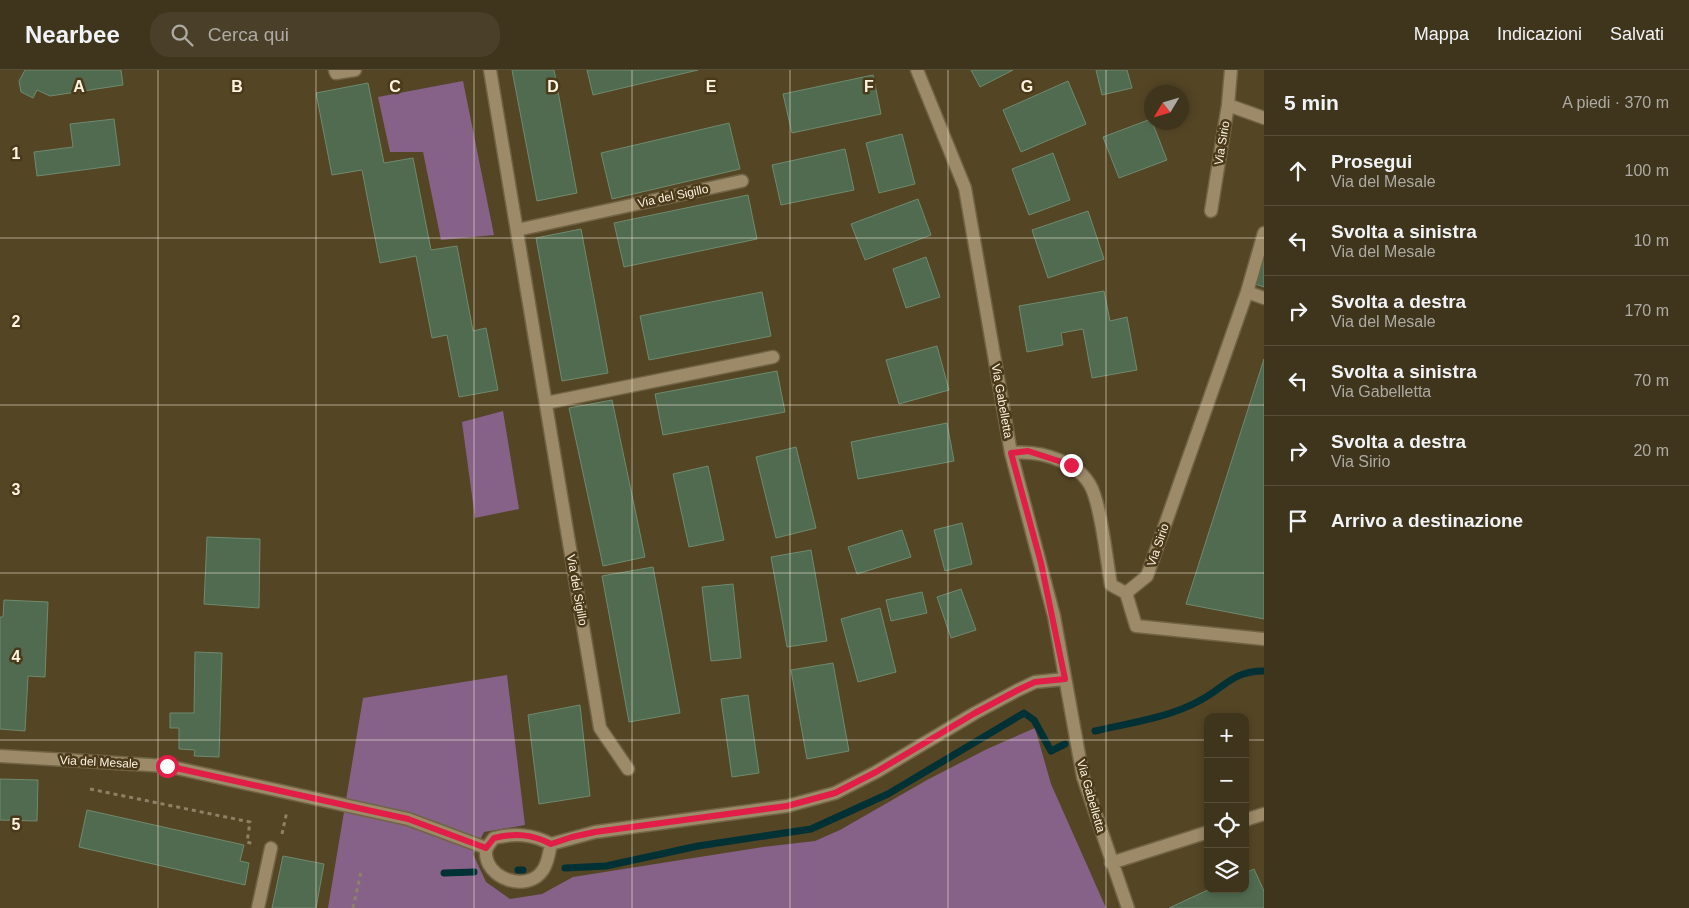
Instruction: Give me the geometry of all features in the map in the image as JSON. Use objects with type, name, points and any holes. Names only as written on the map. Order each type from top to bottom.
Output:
[{"type":"street","points":[[335,70],[336,73],[355,70]]},
{"type":"street","name":"Via del Sigillo","points":[[490,70],[600,728],[628,769]]},
{"type":"street","name":"Via Gabelletta","points":[[917,70],[965,188],[1011,453],[1043,572],[1083,777],[1128,908]]},
{"type":"street","name":"Via Sirio","points":[[1211,211],[1228,105],[1231,70]]},
{"type":"street","name":"Via Sirio","points":[[1228,105],[1264,118]]},
{"type":"street","name":"Via del Sigillo","points":[[517,230],[742,181]]},
{"type":"street","name":"Via Sirio","points":[[1126,593],[1147,576],[1247,292],[1264,233]]},
{"type":"street","points":[[1247,292],[1264,298]]},
{"type":"street","points":[[546,403],[773,357]]},
{"type":"street","points":[[1011,453],[1028,451],[1061,461],[1071,465],[1089,484],[1094,494],[1110,585],[1126,593],[1136,626],[1264,639]]},
{"type":"street","points":[[551,844],[548,861],[542,872],[533,879],[522,883],[510,882],[500,876],[487,858],[486,848],[494,838],[507,835],[522,834],[540,838],[551,844],[595,832],[787,806],[835,793],[876,772],[975,713],[1018,690],[1035,682],[1065,679]]},
{"type":"street","name":"Via del Mesale","points":[[0,756],[167,766],[408,819],[486,848]]},
{"type":"street","points":[[1249,819],[1264,814]]},
{"type":"street","points":[[1111,863],[1204,833]]},
{"type":"street","points":[[258,908],[270,848]]},
{"type":"path","points":[[90,789],[250,822],[247,842],[279,849],[290,793]]},
{"type":"path","points":[[353,908],[360,872]]},
{"type":"shaded area","points":[[463,81],[494,235],[441,240],[423,152],[390,152],[378,97]]},
{"type":"shaded area","points":[[503,411],[519,509],[475,518],[462,422]]},
{"type":"shaded area","points":[[507,675],[525,825],[484,832],[473,854],[486,882],[510,899],[542,894],[573,877],[763,847],[815,841],[840,830],[927,780],[987,749],[1035,728],[1051,784],[1106,908],[328,908],[363,698]]},
{"type":"building","points":[[25,70],[121,70],[123,85],[50,96],[37,90],[33,98],[21,92],[19,81]]},
{"type":"building","points":[[512,70],[554,70],[577,193],[537,201]]},
{"type":"building","points":[[587,70],[698,70],[593,95]]},
{"type":"building","points":[[971,70],[1013,70],[980,87]]},
{"type":"building","points":[[1096,70],[1127,70],[1132,88],[1102,95]]},
{"type":"building","points":[[873,75],[881,114],[792,133],[783,94]]},
{"type":"building","points":[[1068,81],[1086,124],[1021,152],[1003,110]]},
{"type":"building","points":[[368,83],[384,163],[413,158],[431,250],[457,246],[473,331],[486,328],[498,390],[459,397],[447,335],[432,338],[416,256],[380,263],[362,170],[332,175],[316,93]]},
{"type":"building","points":[[114,119],[120,165],[37,176],[34,152],[73,147],[70,124]]},
{"type":"building","points":[[1144,122],[1144,130],[1155,130],[1167,160],[1119,178],[1103,137]]},
{"type":"building","points":[[729,123],[740,169],[612,199],[601,153]]},
{"type":"building","points":[[902,134],[915,184],[879,193],[866,143]]},
{"type":"building","points":[[845,149],[854,190],[781,205],[772,165]]},
{"type":"building","points":[[1053,153],[1070,200],[1029,215],[1012,169]]},
{"type":"building","points":[[748,195],[757,239],[624,267],[614,223]]},
{"type":"building","points":[[918,199],[931,235],[865,260],[851,224]]},
{"type":"building","points":[[1088,211],[1104,259],[1048,278],[1032,230]]},
{"type":"building","points":[[581,229],[608,373],[562,381],[536,238]]},
{"type":"building","points":[[1264,255],[1264,287],[1255,284]]},
{"type":"building","points":[[926,257],[940,297],[906,308],[893,269]]},
{"type":"building","points":[[1104,291],[1110,321],[1127,317],[1137,370],[1092,378],[1083,329],[1061,333],[1063,345],[1027,352],[1019,306]]},
{"type":"building","points":[[762,292],[771,336],[649,360],[640,316]]},
{"type":"building","points":[[937,346],[949,390],[899,404],[886,360]]},
{"type":"building","points":[[1264,359],[1264,619],[1186,604]]},
{"type":"building","points":[[777,371],[785,412],[663,435],[655,394]]},
{"type":"building","points":[[612,400],[645,557],[603,566],[569,408]]},
{"type":"building","points":[[947,423],[954,461],[858,479],[851,442]]},
{"type":"building","points":[[796,447],[816,528],[776,538],[756,457]]},
{"type":"building","points":[[708,466],[724,540],[689,547],[673,474]]},
{"type":"building","points":[[962,523],[972,564],[945,571],[934,530]]},
{"type":"building","points":[[902,530],[911,557],[857,574],[848,547]]},
{"type":"building","points":[[207,537],[260,539],[259,608],[204,604]]},
{"type":"building","points":[[811,550],[827,641],[787,647],[771,557]]},
{"type":"building","points":[[653,567],[680,713],[629,722],[602,576]]},
{"type":"building","points":[[733,584],[741,658],[711,661],[702,587]]},
{"type":"building","points":[[961,589],[976,630],[951,638],[937,597]]},
{"type":"building","points":[[922,592],[927,613],[891,621],[886,600]]},
{"type":"building","points":[[4,600],[48,602],[45,677],[28,676],[25,731],[0,729],[0,617],[3,617]]},
{"type":"building","points":[[880,608],[896,672],[858,682],[841,619]]},
{"type":"building","points":[[195,652],[222,653],[219,757],[194,756],[195,750],[179,749],[179,728],[170,728],[170,713],[194,713]]},
{"type":"building","points":[[833,663],[849,751],[807,759],[791,670]]},
{"type":"building","points":[[748,695],[759,773],[732,777],[721,699]]},
{"type":"building","points":[[580,705],[590,796],[539,804],[528,715]]},
{"type":"building","points":[[0,779],[38,780],[37,821],[0,820]]},
{"type":"building","points":[[87,810],[244,845],[240,861],[249,863],[245,885],[79,847]]},
{"type":"building","points":[[283,856],[324,864],[316,908],[272,908]]},
{"type":"building","points":[[1254,869],[1264,891],[1264,908],[1169,908],[1204,892],[1249,893],[1249,871]]},
{"type":"waterway","points":[[1095,731],[1174,712],[1208,696],[1236,677],[1264,671]]},
{"type":"waterway","points":[[565,868],[606,866],[698,846],[811,829],[888,794],[1024,713],[1034,720],[1051,751],[1065,744]]},
{"type":"waterway","points":[[518,870],[523,870]]},
{"type":"waterway","points":[[444,873],[474,872]]},
{"type":"route","points":[[167,766],[408,819],[486,848],[494,838],[507,835],[522,834],[540,838],[551,844],[595,832],[787,806],[835,793],[914,751],[975,713],[1018,690],[1035,682],[1065,679],[1054,616],[1011,453],[1028,451],[1071,465]]}]
